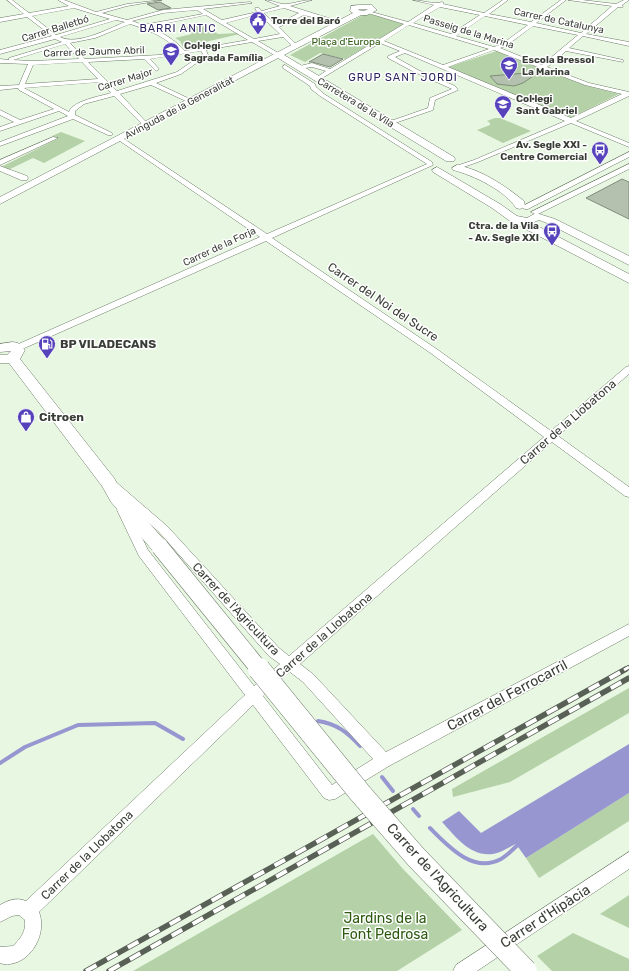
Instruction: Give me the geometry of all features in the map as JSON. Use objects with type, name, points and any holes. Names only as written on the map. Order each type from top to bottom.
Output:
[{"type":"street","points":[[9,0],[56,37],[66,42],[114,94],[145,124]]},
{"type":"street","points":[[60,0],[115,19],[143,26],[173,41],[179,45],[184,53]]},
{"type":"street","points":[[114,0],[151,15]]},
{"type":"street","points":[[97,13],[127,5],[160,0],[190,17]]},
{"type":"street","points":[[267,0],[303,13],[338,22]]},
{"type":"street","points":[[222,22],[310,0]]},
{"type":"street","points":[[352,0],[363,8]]},
{"type":"street","name":"Carrer de Catalunya","points":[[415,0],[629,44]]},
{"type":"street","points":[[315,83],[331,71],[448,0]]},
{"type":"street","points":[[453,35],[506,0]]},
{"type":"street","points":[[442,67],[504,45],[564,0]]},
{"type":"street","points":[[570,0],[629,8]]},
{"type":"street","points":[[543,67],[616,6],[628,0]]},
{"type":"street","points":[[0,53],[3,61],[66,42],[93,37],[126,22],[151,15],[250,1],[295,46]]},
{"type":"street","name":"Avinguda de la Generalitat","points":[[0,201],[114,136],[154,121],[363,8],[376,3]]},
{"type":"street","points":[[0,20],[77,7]]},
{"type":"street","name":"Passeig de la Marina","points":[[363,8],[409,24],[453,35],[496,49],[587,84],[628,94]]},
{"type":"street","points":[[200,9],[278,55]]},
{"type":"street","points":[[275,27],[303,13]]},
{"type":"street","points":[[143,26],[208,14]]},
{"type":"street","name":"Carrer Balletbó","points":[[0,53],[115,19]]},
{"type":"street","name":"Carrer de Jaume Abril","points":[[3,61],[84,61],[146,58],[183,60],[184,53],[284,35]]},
{"type":"street","points":[[380,41],[629,145]]},
{"type":"street","points":[[565,49],[623,59],[615,66]]},
{"type":"street","name":"Carrer Major","points":[[72,117],[71,112],[79,104],[167,77],[186,69],[183,60],[206,54],[203,50]]},
{"type":"street","points":[[390,123],[431,109],[432,99],[455,90],[453,87],[416,71],[390,57],[406,51]]},
{"type":"street","name":"Carretera de la Vila","points":[[278,55],[296,65],[315,83],[390,123],[433,161]]},
{"type":"street","points":[[146,58],[156,69]]},
{"type":"street","points":[[0,95],[18,89],[21,86],[31,62]]},
{"type":"street","points":[[285,67],[312,65],[331,71]]},
{"type":"street","name":"Carretera de la Vila","points":[[315,83],[305,87],[278,70],[285,67],[314,85],[315,83]]},
{"type":"street","points":[[0,88],[102,80]]},
{"type":"street","points":[[151,82],[190,101]]},
{"type":"street","name":"Carretera de la Vila","points":[[315,83],[322,95],[433,161],[513,218],[629,279]]},
{"type":"street","name":"Carrer del Noi del Sucre","points":[[21,86],[22,89],[72,117],[114,136],[265,237],[435,352],[629,493]]},
{"type":"street","points":[[433,161],[449,171],[470,164],[628,94]]},
{"type":"street","points":[[0,129],[60,109]]},
{"type":"street","points":[[0,112],[20,123]]},
{"type":"street","points":[[0,144],[72,117]]},
{"type":"street","points":[[0,191],[24,178],[114,136]]},
{"type":"street","points":[[0,163],[55,138]]},
{"type":"street","points":[[529,210],[629,154]]},
{"type":"street","points":[[433,161],[450,159],[457,162],[458,167]]},
{"type":"street","name":"Carrer de la Forja","points":[[5,350],[265,237],[433,161]]},
{"type":"street","points":[[529,210],[534,219],[530,221],[513,218],[508,210],[513,207],[529,210],[629,166]]},
{"type":"street","points":[[458,167],[472,172],[502,190],[529,210],[629,261]]},
{"type":"street","points":[[0,168],[24,178]]},
{"type":"street","name":"Carrer de l'Agricultura","points":[[5,350],[108,482],[117,498],[142,554],[329,793],[335,792],[384,761],[308,678],[274,652],[163,529],[108,482]]},
{"type":"street","name":"Carrer de la Llobatona","points":[[28,911],[253,696],[629,369]]},
{"type":"street","name":"Carrer de l'Agricultura","points":[[117,498],[160,547],[366,799],[416,857],[526,971]]},
{"type":"street","name":"Carrer del Ferrocarril","points":[[384,761],[629,630]]},
{"type":"street","name":"Carrer d'Hipàcia","points":[[462,971],[629,860]]},
{"type":"street","points":[[0,914],[8,909],[16,907],[23,908],[28,911],[34,924],[30,940],[18,953],[11,956],[0,955]]},
{"type":"green space","name":"Plaça d'Europa","points":[[370,14],[404,24],[345,59],[320,53],[305,62],[290,55],[363,15]]},
{"type":"green space","points":[[202,24],[218,34],[240,34],[183,47],[180,41],[175,38],[192,34],[184,28]]},
{"type":"green space","points":[[497,51],[587,86],[619,94],[570,118],[448,67]]},
{"type":"green space","points":[[500,118],[531,131],[503,143],[477,130],[490,125],[487,121]]},
{"type":"green space","points":[[61,132],[85,141],[44,163],[33,158],[8,170],[1,167],[57,139],[52,136]]},
{"type":"green space","points":[[629,688],[629,713],[510,782],[453,797],[452,789]]},
{"type":"green space","points":[[629,793],[629,821],[539,878],[526,858]]},
{"type":"green space","name":"Jardins de la Font Pedrosa","points":[[373,834],[403,869],[462,930],[397,971],[133,971]]},
{"type":"green space","points":[[629,895],[629,928],[600,914]]},
{"type":"green space","points":[[573,933],[629,959],[629,971],[552,971],[537,956]]},
{"type":"water","points":[[629,744],[629,793],[526,858],[516,844],[493,854],[485,854],[470,849],[442,822],[459,811],[481,833]]},
{"type":"building","points":[[160,2],[171,8],[158,10],[147,4]]},
{"type":"building","points":[[323,54],[343,59],[330,67],[309,62]]},
{"type":"building","name":"Escola Bressol La Marina","points":[[539,72],[523,83],[514,86],[497,84],[490,76]]},
{"type":"building","points":[[622,179],[629,182],[629,219],[586,198]]},
{"type":"waterway","points":[[318,721],[331,724],[341,729],[360,746]]},
{"type":"waterway","points":[[0,763],[25,747],[78,725],[155,723],[183,739]]},
{"type":"waterway","points":[[382,777],[393,791]]},
{"type":"waterway","points":[[413,809],[419,816]]},
{"type":"waterway","points":[[430,828],[453,850],[471,861],[481,863],[491,863],[501,859],[520,843]]},
{"type":"railway","points":[[624,670],[629,667]]},
{"type":"railway","points":[[86,971],[626,669]]},
{"type":"railway","points":[[109,971],[629,678]]},
{"type":"place","name":"Torre del Baró","points":[[258,35]]},
{"type":"place","name":"Col·legi Sagrada Família","points":[[171,66]]},
{"type":"place","name":"Escola Bressol La Marina","points":[[509,80]]},
{"type":"place","name":"Col·legi Sant Gabriel","points":[[503,119]]},
{"type":"place","name":"Av. Segle XXI - Centre Comercial","points":[[600,165]]},
{"type":"place","name":"Ctra. de la Vila - Av. Segle XXI","points":[[552,246]]},
{"type":"place","name":"BP VILADECANS","points":[[47,359]]},
{"type":"place","name":"Citroen","points":[[26,432]]},
{"type":"district","name":"BARRI ANTIC","points":[[178,28]]},
{"type":"district","name":"GRUP SANT JORDI","points":[[403,77]]}]
